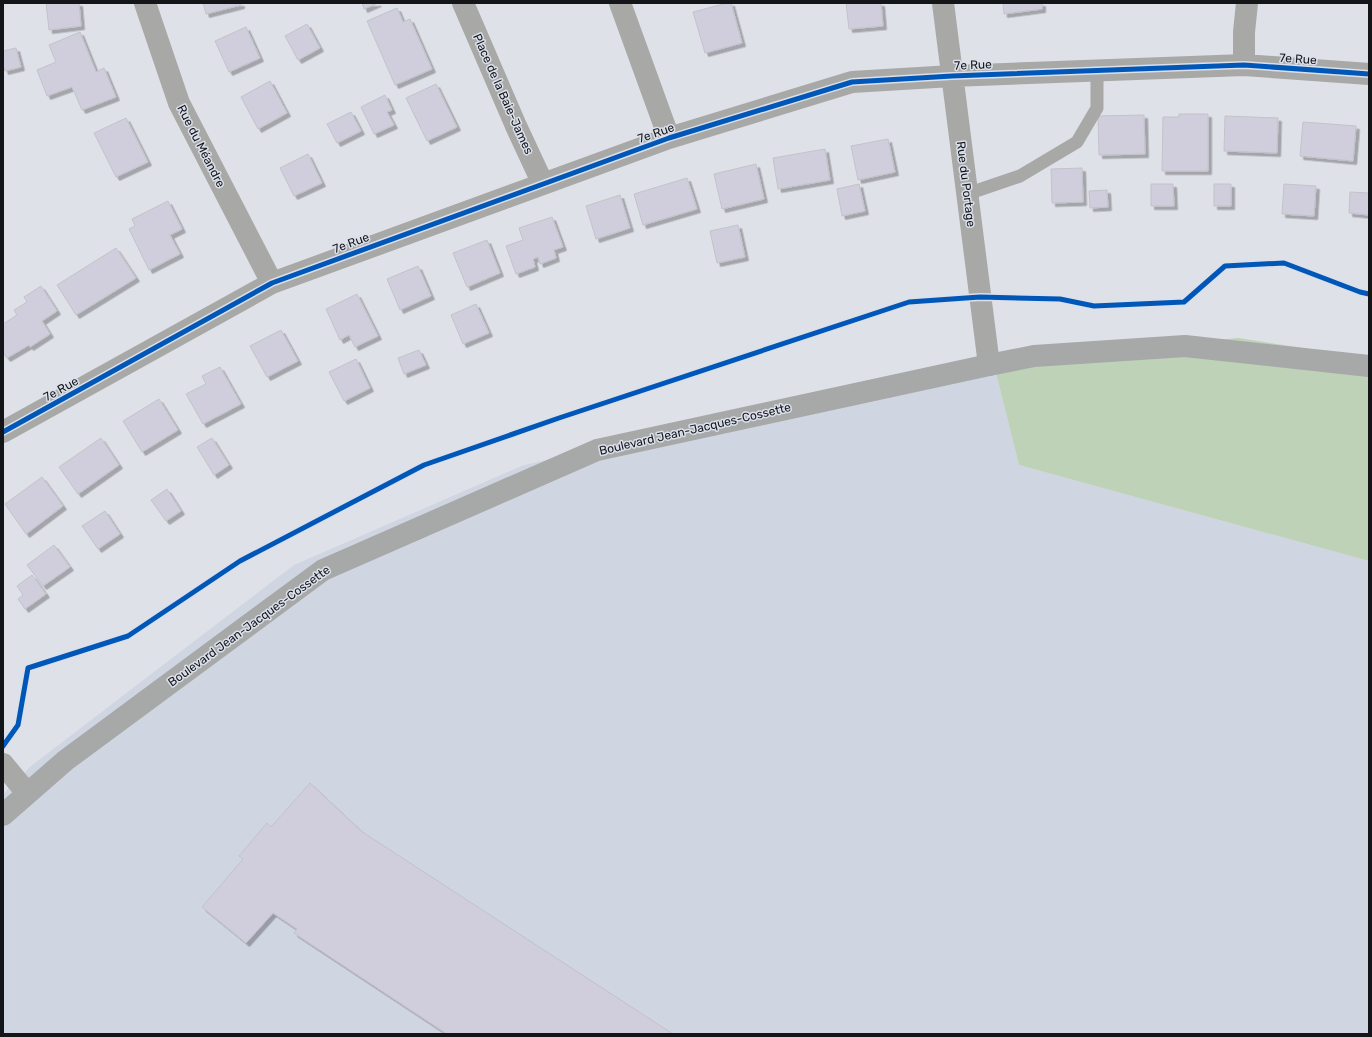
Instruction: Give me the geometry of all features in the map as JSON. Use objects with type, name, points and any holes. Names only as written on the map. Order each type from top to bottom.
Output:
[{"type":"main road","name":"Boulevard Jean-Jacques-Cossette","points":[[3,815],[66,760],[323,570],[597,450],[1034,356],[1185,346],[1369,366]]},
{"type":"street","name":"Rue du Méandre","points":[[145,3],[179,103],[272,283]]},
{"type":"street","name":"Place de la Baie-James","points":[[463,3],[516,126],[544,184]]},
{"type":"street","points":[[620,3],[669,138]]},
{"type":"street","name":"Rue du Portage","points":[[943,3],[990,365]]},
{"type":"street","points":[[1244,65],[1244,32],[1247,3]]},
{"type":"street","name":"7e Rue","points":[[3,432],[272,283],[669,138],[852,82],[952,76],[1244,65],[1369,74]]},
{"type":"street","points":[[3,764],[27,793]]},
{"type":"lane","points":[[967,194],[1020,176],[1077,142],[1097,108],[1097,71]]},
{"type":"shaded area","points":[[993,361],[1019,465],[1369,561],[1369,1034],[3,1034],[3,794],[31,766],[294,565],[524,465]]},
{"type":"green space","points":[[1238,338],[1369,358],[1369,561],[1019,465],[993,361]]},
{"type":"building","points":[[46,3],[79,3],[81,26],[49,30]]},
{"type":"building","points":[[203,3],[241,3],[241,5],[206,14]]},
{"type":"building","points":[[362,3],[378,3],[364,9]]},
{"type":"building","points":[[731,3],[742,43],[705,53],[693,12]]},
{"type":"building","points":[[846,3],[881,3],[883,26],[849,29]]},
{"type":"building","points":[[1003,3],[1042,3],[1042,9],[1004,14]]},
{"type":"building","points":[[397,8],[403,22],[410,19],[432,69],[395,85],[367,21]]},
{"type":"building","points":[[307,24],[320,48],[298,60],[285,36]]},
{"type":"building","points":[[246,27],[260,58],[229,72],[215,41]]},
{"type":"building","points":[[80,32],[96,72],[104,68],[116,97],[82,110],[72,87],[47,96],[37,70],[56,62],[49,45]]},
{"type":"building","points":[[16,48],[21,67],[5,71],[3,65],[3,51]]},
{"type":"building","points":[[270,81],[287,113],[258,129],[241,97]]},
{"type":"building","points":[[436,84],[457,127],[427,141],[406,98]]},
{"type":"building","points":[[385,95],[392,110],[387,112],[394,125],[374,134],[361,107]]},
{"type":"building","points":[[351,112],[361,131],[337,143],[327,124]]},
{"type":"building","points":[[1179,114],[1208,114],[1208,171],[1162,171],[1163,117],[1179,117]]},
{"type":"building","points":[[1144,115],[1145,154],[1099,155],[1098,116]]},
{"type":"building","points":[[1225,116],[1278,118],[1277,153],[1224,151]]},
{"type":"building","points":[[126,118],[148,162],[116,177],[94,133]]},
{"type":"building","points":[[1303,122],[1356,126],[1353,161],[1300,156]]},
{"type":"building","points":[[888,139],[895,172],[858,180],[851,146]]},
{"type":"building","points":[[825,149],[830,180],[778,189],[773,158]]},
{"type":"building","points":[[308,154],[322,183],[294,196],[280,168]]},
{"type":"building","points":[[756,164],[764,199],[722,209],[714,174]]},
{"type":"building","points":[[1082,168],[1083,202],[1052,203],[1051,169]]},
{"type":"building","points":[[687,178],[697,209],[643,225],[634,194]]},
{"type":"building","points":[[859,184],[865,211],[842,216],[837,189]]},
{"type":"building","points":[[1151,184],[1173,184],[1174,206],[1151,206]]},
{"type":"building","points":[[1214,184],[1231,184],[1231,206],[1214,206]]},
{"type":"building","points":[[1284,184],[1316,186],[1314,216],[1282,214]]},
{"type":"building","points":[[1107,190],[1108,207],[1090,208],[1089,191]]},
{"type":"building","points":[[1350,192],[1369,193],[1369,215],[1349,213]]},
{"type":"building","points":[[620,195],[630,228],[596,239],[586,206]]},
{"type":"building","points":[[168,201],[182,229],[170,235],[180,254],[149,270],[129,229],[135,226],[132,219]]},
{"type":"building","points":[[552,217],[563,247],[554,250],[556,258],[540,264],[538,257],[533,259],[535,267],[516,274],[506,246],[523,240],[519,228]]},
{"type":"building","points":[[738,225],[745,257],[717,263],[710,231]]},
{"type":"building","points":[[487,240],[500,273],[467,287],[453,253]]},
{"type":"building","points":[[116,248],[136,278],[76,315],[57,285]]},
{"type":"building","points":[[418,266],[431,296],[400,310],[387,279]]},
{"type":"building","points":[[41,286],[57,311],[42,321],[50,334],[30,347],[29,345],[7,358],[3,353],[3,324],[17,315],[14,310],[27,302],[24,297]]},
{"type":"building","points":[[357,294],[378,336],[355,347],[349,335],[340,340],[326,309]]},
{"type":"building","points":[[476,304],[489,333],[463,344],[451,315]]},
{"type":"building","points":[[281,330],[298,361],[267,377],[250,346]]},
{"type":"building","points":[[419,350],[426,365],[404,374],[398,358]]},
{"type":"building","points":[[356,359],[370,388],[344,401],[329,372]]},
{"type":"building","points":[[220,367],[241,404],[203,424],[186,394],[206,384],[202,376]]},
{"type":"building","points":[[159,399],[178,430],[142,452],[123,421]]},
{"type":"building","points":[[101,438],[119,465],[78,494],[59,467]]},
{"type":"building","points":[[212,438],[229,465],[214,475],[197,447]]},
{"type":"building","points":[[42,477],[63,506],[26,534],[5,504]]},
{"type":"building","points":[[167,489],[181,511],[166,521],[151,500]]},
{"type":"building","points":[[105,511],[120,534],[98,549],[82,526]]},
{"type":"building","points":[[54,545],[70,567],[43,586],[27,565]]},
{"type":"building","points":[[32,575],[46,594],[25,609],[18,599],[23,595],[17,586]]},
{"type":"building","points":[[310,783],[361,831],[673,1034],[447,1034],[294,933],[297,929],[273,913],[246,943],[202,907],[243,859],[239,856],[267,823],[271,827]]},
{"type":"cycle path","points":[[3,432],[272,283],[669,138],[852,82],[952,76],[1244,65],[1369,74]]},
{"type":"cycle path","points":[[3,746],[18,725],[28,668],[128,636],[240,561],[424,465],[559,418],[909,302],[980,297],[1060,299],[1094,306],[1184,302],[1225,266],[1284,263],[1360,292],[1369,294]]}]
